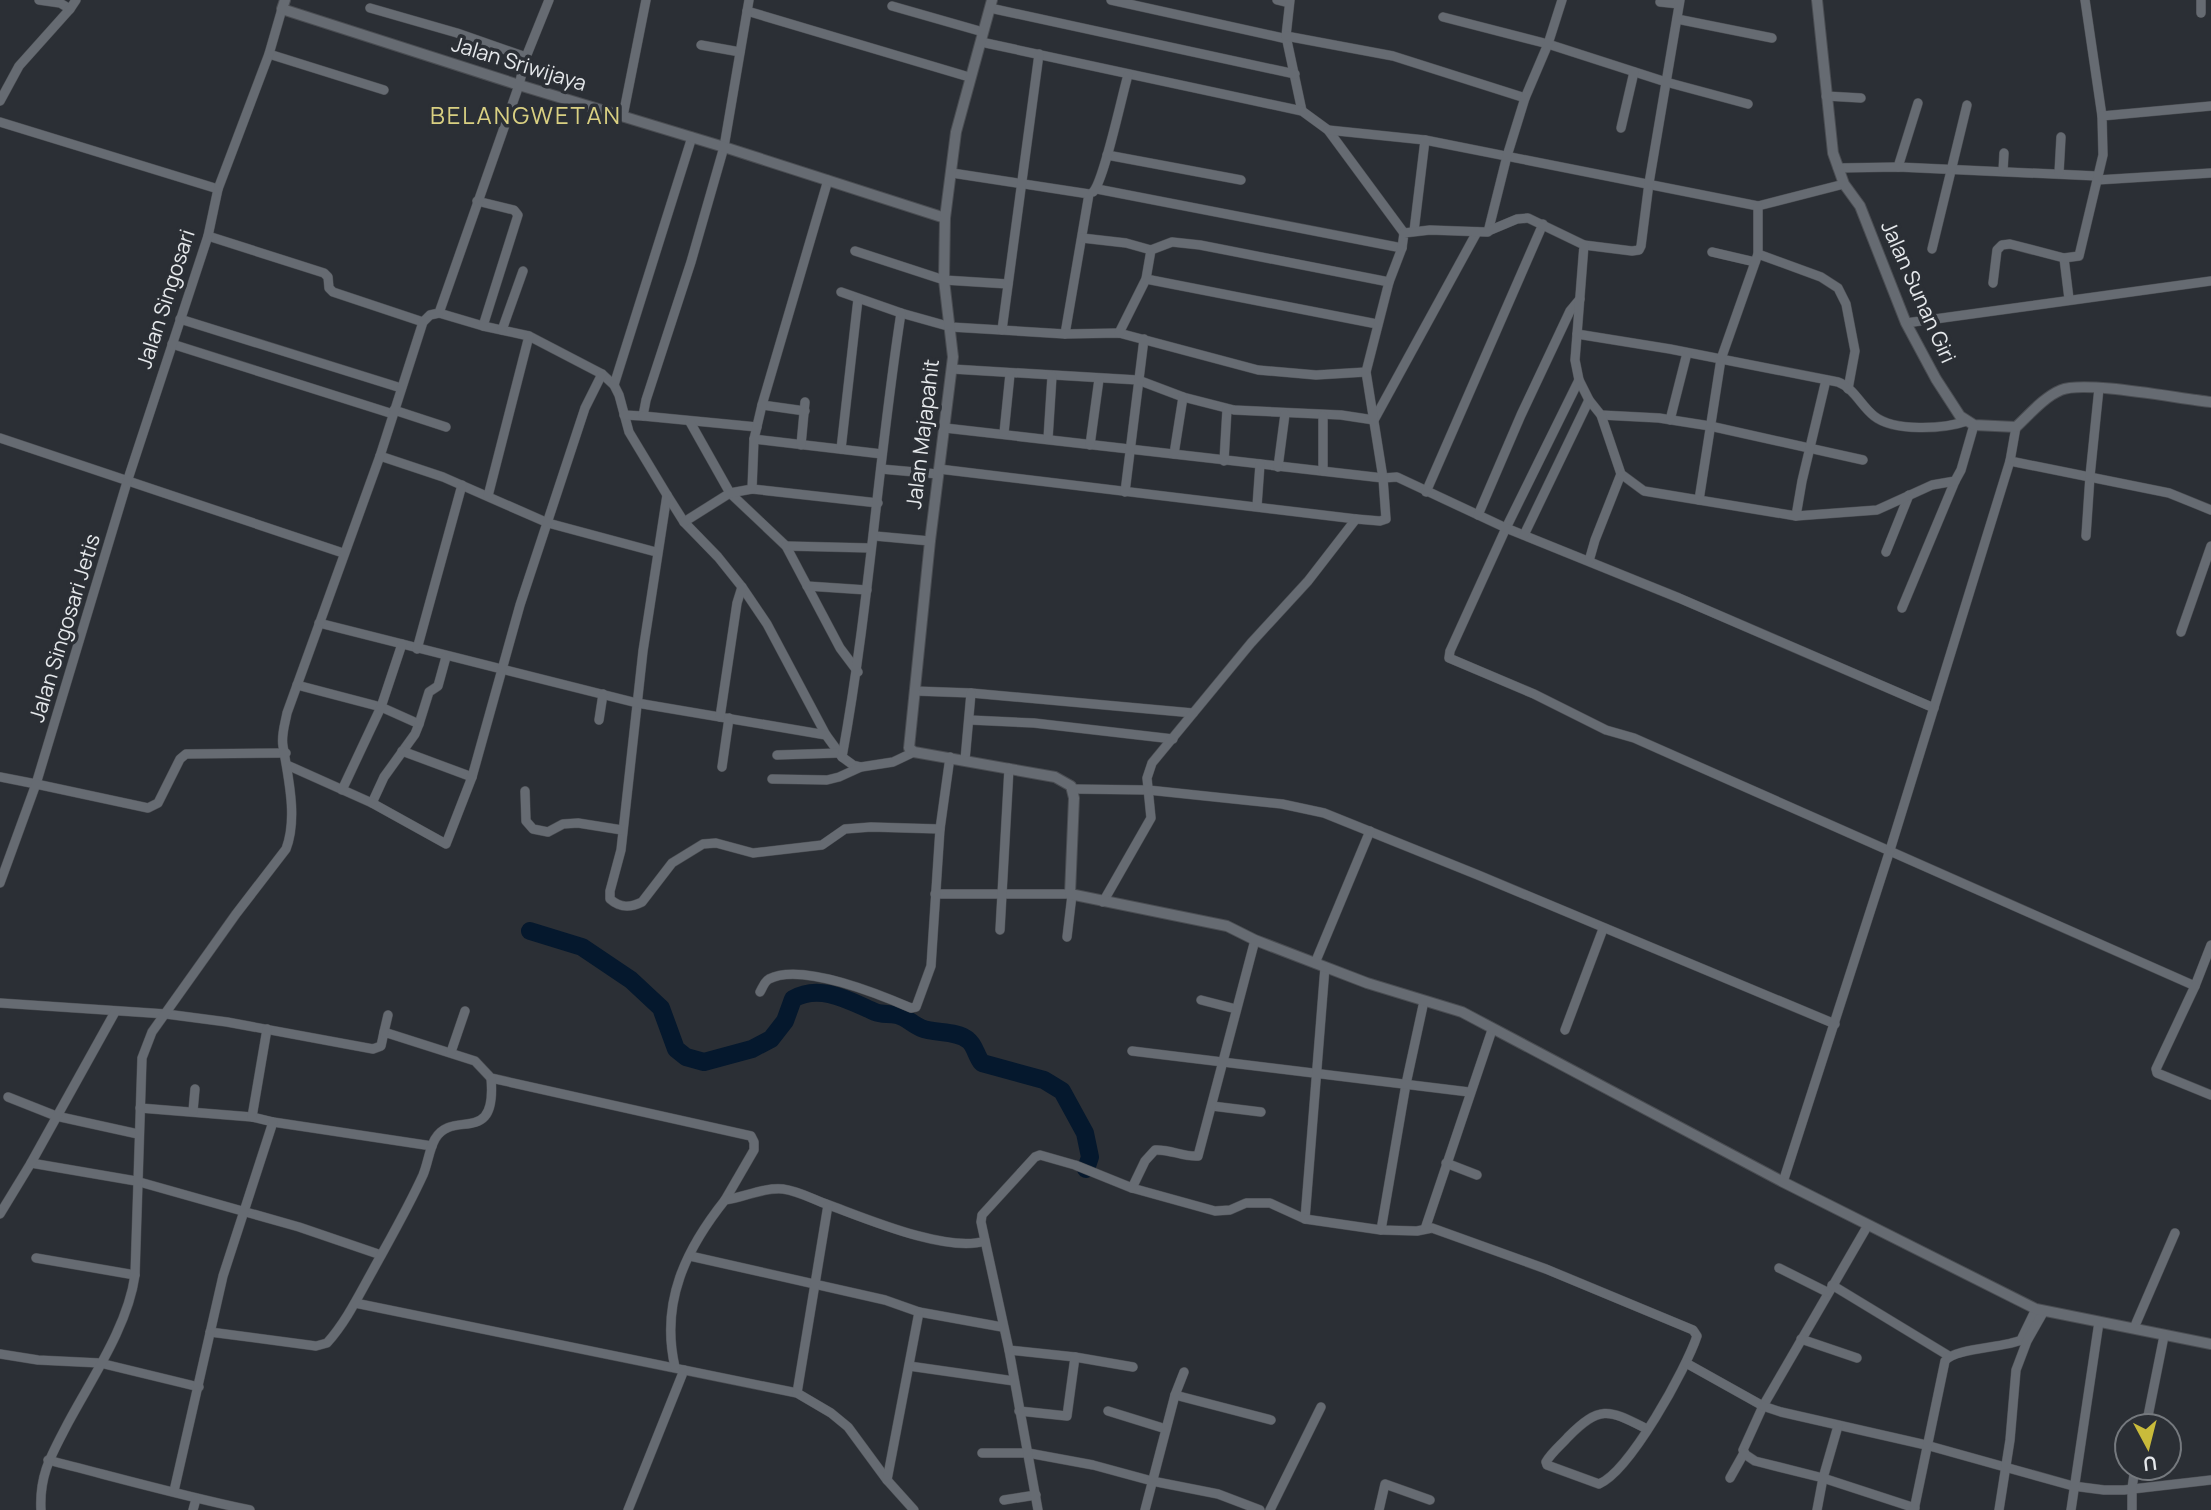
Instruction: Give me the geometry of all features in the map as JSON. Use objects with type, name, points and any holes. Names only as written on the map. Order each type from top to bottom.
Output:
[{"type":"street","points":[[39,0],[60,3],[70,9]]},
{"type":"street","points":[[0,101],[19,66],[76,0]]},
{"type":"street","points":[[439,313],[519,85],[526,57],[549,0]]},
{"type":"street","points":[[623,116],[646,0]]},
{"type":"street","points":[[643,416],[724,147],[749,0]]},
{"type":"street","points":[[1111,0],[1287,38],[1393,56],[1525,98]]},
{"type":"street","points":[[1278,0],[1290,1],[1287,38],[1302,111]]},
{"type":"street","points":[[1488,232],[1525,98],[1548,44],[1562,0]]},
{"type":"street","name":"Jalan Sunan Giri","points":[[1817,0],[1833,153],[1838,168],[1844,184],[1860,206],[1906,323],[1950,403],[1970,423]]},
{"type":"street","points":[[1993,283],[1997,250],[2002,245],[2010,244],[2064,258],[2079,256],[2104,148],[2085,0]]},
{"type":"street","points":[[2201,0],[2201,13]]},
{"type":"street","points":[[1404,233],[1488,232],[1522,218],[1534,219],[1584,245],[1639,250],[1643,242],[1649,183],[1679,2],[1660,2]]},
{"type":"street","name":"Jalan Sriwijaya","points":[[283,4],[519,85],[945,218]]},
{"type":"street","name":"Jalan Singosari","points":[[127,482],[208,236],[218,189],[270,54],[283,4]]},
{"type":"street","points":[[991,4],[1295,74]]},
{"type":"street","name":"Jalan Majapahit","points":[[914,752],[908,746],[952,369],[951,327],[944,280],[945,218],[956,132],[991,4]]},
{"type":"street","points":[[881,469],[939,472],[1356,519],[1386,519],[1383,478],[1366,372],[1404,233],[1328,130],[1302,111],[1039,54],[892,6]]},
{"type":"street","points":[[370,8],[457,33],[526,57]]},
{"type":"street","points":[[747,11],[970,77]]},
{"type":"street","points":[[1443,17],[1548,44],[1666,82],[1748,104]]},
{"type":"street","points":[[1677,19],[1772,38]]},
{"type":"street","points":[[701,45],[740,52]]},
{"type":"street","points":[[270,54],[384,90]]},
{"type":"street","points":[[1002,330],[1039,54]]},
{"type":"street","points":[[1621,128],[1634,72]]},
{"type":"street","points":[[1065,334],[1093,192],[1107,155],[1128,75]]},
{"type":"street","points":[[1826,96],[1861,98]]},
{"type":"street","points":[[1898,167],[1918,103]]},
{"type":"street","points":[[1933,249],[1967,105]]},
{"type":"street","points":[[2102,116],[2211,106]]},
{"type":"street","points":[[0,122],[218,189]]},
{"type":"street","points":[[1328,130],[1425,140],[1758,206],[1844,184]]},
{"type":"street","points":[[614,386],[692,137]]},
{"type":"street","points":[[2059,173],[2062,137]]},
{"type":"street","points":[[1415,231],[1425,140]]},
{"type":"street","points":[[2003,171],[2004,153]]},
{"type":"street","points":[[1107,155],[1241,180]]},
{"type":"street","points":[[1838,168],[1898,167],[2059,173],[2097,178],[2211,173]]},
{"type":"street","points":[[952,173],[1093,192],[1402,248]]},
{"type":"street","points":[[752,489],[754,439],[762,405],[828,180]]},
{"type":"street","points":[[477,201],[514,210],[518,215],[483,326]]},
{"type":"street","points":[[1699,500],[1721,359],[1757,258],[1758,206]]},
{"type":"street","points":[[1426,492],[1543,225]]},
{"type":"street","points":[[1374,420],[1477,232]]},
{"type":"street","points":[[208,236],[324,273],[333,292],[423,322]]},
{"type":"street","points":[[1082,238],[1126,243],[1151,250],[1177,242],[1389,282]]},
{"type":"street","points":[[1584,245],[1575,360],[1579,380],[1589,400],[1601,415],[1621,474],[1644,491],[1796,516],[1877,510],[1932,485],[1955,481]]},
{"type":"street","points":[[1119,333],[1146,279],[1151,250]]},
{"type":"street","points":[[855,251],[944,280],[1008,284]]},
{"type":"street","points":[[1712,252],[1757,258],[1821,277],[1838,288],[1846,304],[1855,351],[1848,389]]},
{"type":"street","points":[[2064,258],[2069,299]]},
{"type":"street","points":[[502,330],[523,271]]},
{"type":"street","points":[[1146,279],[1377,324]]},
{"type":"street","points":[[1906,323],[2211,281]]},
{"type":"street","points":[[841,292],[951,327],[1065,334],[1119,333],[1258,370],[1316,375],[1366,372]]},
{"type":"street","points":[[841,449],[858,299]]},
{"type":"street","points":[[1478,515],[1570,311],[1580,299]]},
{"type":"street","points":[[41,1510],[41,1487],[48,1460],[129,1304],[135,1275],[136,1181],[144,1048],[152,1032],[236,914],[286,849],[291,825],[283,734],[287,713],[380,456],[423,322],[430,315],[439,313],[529,336],[602,374],[614,386],[619,394],[629,432],[684,522],[718,556],[742,586],[767,624],[826,735],[840,755],[853,765],[893,762],[914,752],[1055,777],[1073,789],[1148,790],[1282,804],[1324,814],[1835,1024]]},
{"type":"street","points":[[840,755],[858,672],[901,313]]},
{"type":"street","points":[[180,319],[401,388]]},
{"type":"street","points":[[1577,334],[1671,349],[1844,385],[1875,418],[1886,423],[1934,428],[1970,423],[2016,428]]},
{"type":"street","points":[[488,496],[529,336]]},
{"type":"street","points":[[1125,492],[1144,339]]},
{"type":"street","points":[[172,344],[446,427]]},
{"type":"street","points":[[1670,419],[1687,354]]},
{"type":"street","points":[[952,369],[1138,380],[1183,397],[1227,409],[1341,415],[1374,420]]},
{"type":"street","points":[[287,765],[372,803],[443,844],[447,843],[472,777],[500,671],[585,408],[602,374]]},
{"type":"street","points":[[1004,433],[1010,374]]},
{"type":"street","points":[[1048,439],[1052,376]]},
{"type":"street","points":[[1090,445],[1099,379]]},
{"type":"street","points":[[1579,380],[1506,528],[1450,651],[1450,658],[1534,694],[1606,730],[1634,737],[2194,986]]},
{"type":"street","points":[[1796,516],[1826,380]]},
{"type":"street","points":[[2086,536],[2099,388]]},
{"type":"street","points":[[1783,1182],[1934,708],[2010,461],[2016,428],[2060,390],[2099,388],[2211,402],[2211,395]]},
{"type":"street","points":[[1174,454],[1183,397]]},
{"type":"street","points":[[1524,535],[1589,400]]},
{"type":"street","points":[[762,405],[805,406],[801,445]]},
{"type":"street","points":[[1224,461],[1227,409]]},
{"type":"street","points":[[1278,467],[1284,414]]},
{"type":"street","points":[[624,415],[757,427]]},
{"type":"street","points":[[1601,415],[1670,419],[1863,460]]},
{"type":"street","points":[[1323,416],[1323,471]]},
{"type":"street","points":[[690,422],[730,493],[786,546],[840,648],[858,672]]},
{"type":"street","points":[[1902,608],[1961,470],[1970,423]]},
{"type":"street","points":[[945,428],[1278,467],[1383,478],[1397,477],[1506,528],[1679,598],[1934,708]]},
{"type":"street","points":[[0,438],[343,553]]},
{"type":"street","points":[[754,439],[882,454]]},
{"type":"street","points":[[380,456],[462,485],[548,523],[656,552]]},
{"type":"street","points":[[2010,461],[2169,493],[2211,510]]},
{"type":"street","points":[[1257,506],[1260,464]]},
{"type":"street","points":[[1589,561],[1621,474]]},
{"type":"street","name":"Jalan Singosari Jetis","points":[[0,883],[36,784],[127,482]]},
{"type":"street","points":[[417,649],[462,485]]},
{"type":"street","points":[[684,522],[730,493],[752,489],[878,503]]},
{"type":"street","points":[[667,495],[656,552],[621,850],[610,899],[623,907],[642,902],[672,863],[703,844],[716,843],[753,853],[822,845],[845,829],[940,829]]},
{"type":"street","points":[[1886,552],[1909,495]]},
{"type":"street","points":[[1103,902],[1151,818],[1147,778],[1152,763],[1251,643],[1308,580],[1356,519]]},
{"type":"street","points":[[875,536],[930,541]]},
{"type":"street","points":[[786,546],[871,548]]},
{"type":"street","points":[[2181,632],[2211,546]]},
{"type":"street","points":[[722,767],[737,603],[742,586]]},
{"type":"street","points":[[807,586],[867,590]]},
{"type":"street","points":[[319,623],[500,671],[637,703],[826,735]]},
{"type":"street","points":[[342,790],[382,708],[402,644]]},
{"type":"street","points":[[372,803],[384,776],[415,734],[429,692],[438,687],[446,657]]},
{"type":"street","points":[[297,685],[382,708],[419,724]]},
{"type":"street","points":[[915,691],[1194,713]]},
{"type":"street","points":[[599,720],[603,694]]},
{"type":"street","points":[[965,760],[971,694]]},
{"type":"street","points":[[970,720],[1034,723],[1173,739]]},
{"type":"street","points":[[402,751],[472,777]]},
{"type":"street","points":[[0,777],[148,808],[158,803],[180,759],[186,754],[286,753]]},
{"type":"street","points":[[777,755],[840,755]]},
{"type":"street","points":[[760,992],[765,983],[773,978],[810,976],[850,984],[911,1008],[916,1007],[931,966],[940,829],[950,757]]},
{"type":"street","points":[[772,779],[827,780],[839,778],[861,766]]},
{"type":"street","points":[[1000,930],[1009,768]]},
{"type":"street","points":[[1067,937],[1073,789]]},
{"type":"street","points":[[525,791],[526,821],[533,829],[548,832],[563,824],[578,823],[622,830]]},
{"type":"street","points":[[1305,1219],[1316,1072],[1320,965],[1370,831]]},
{"type":"street","points":[[935,894],[1070,894],[1219,924],[1320,965],[1482,1021],[1492,1030],[1586,1075],[1783,1182],[2040,1310],[2211,1344]]},
{"type":"street","points":[[1565,1030],[1603,929]]},
{"type":"street","points":[[1132,1188],[1145,1161],[1155,1150],[1198,1156],[1255,940]]},
{"type":"street","points":[[2211,945],[2156,1069],[2157,1073],[2211,1094]]},
{"type":"street","points":[[1201,1000],[1236,1009]]},
{"type":"street","points":[[1381,1230],[1406,1084],[1424,1001]]},
{"type":"street","points":[[0,1003],[166,1014],[375,1049],[381,1046],[388,1015]]},
{"type":"street","points":[[451,1052],[465,1011]]},
{"type":"street","points":[[1,1210],[31,1163],[115,1012]]},
{"type":"street","points":[[252,1117],[267,1029]]},
{"type":"street","points":[[1425,1229],[1492,1030]]},
{"type":"street","points":[[384,1032],[475,1061],[491,1078],[751,1136],[754,1150],[705,1228],[676,1285],[671,1342],[680,1368],[628,1510]]},
{"type":"street","points":[[1132,1051],[1469,1092]]},
{"type":"street","points":[[210,1332],[323,1345],[355,1303],[396,1230],[424,1172],[432,1146],[443,1130],[462,1126],[487,1114],[493,1099],[491,1078]]},
{"type":"street","points":[[193,1111],[195,1089]]},
{"type":"street","points":[[8,1097],[56,1116],[138,1134]]},
{"type":"street","points":[[1212,1106],[1261,1112]]},
{"type":"street","points":[[140,1108],[252,1117],[432,1146]]},
{"type":"street","points":[[174,1491],[223,1276],[273,1122]]},
{"type":"street","points":[[1038,1510],[1009,1350],[981,1222],[982,1215],[1029,1161],[1040,1155],[1132,1188],[1215,1211],[1230,1210],[1246,1203],[1270,1203],[1305,1219],[1381,1230],[1417,1231],[1432,1228],[1693,1329],[1697,1333],[1697,1339],[1686,1363],[1631,1457],[1603,1483],[1595,1483],[1547,1465],[1546,1459],[1595,1415],[1623,1417],[1647,1429]]},
{"type":"street","points":[[31,1163],[136,1181],[299,1227],[381,1255]]},
{"type":"street","points":[[1446,1163],[1477,1175]]},
{"type":"street","points":[[725,1200],[781,1188],[940,1242],[962,1244],[985,1241]]},
{"type":"street","points":[[797,1393],[828,1205]]},
{"type":"street","points":[[1730,1478],[1744,1453],[1743,1448],[1763,1406],[1868,1225]]},
{"type":"street","points":[[2134,1328],[2175,1233]]},
{"type":"street","points":[[690,1256],[885,1300],[919,1312],[1002,1327]]},
{"type":"street","points":[[36,1258],[135,1275]]},
{"type":"street","points":[[1779,1268],[1830,1288],[1948,1356],[2005,1346],[2021,1340],[2040,1310]]},
{"type":"street","points":[[355,1303],[797,1393],[831,1413],[848,1427],[887,1480],[914,1510]]},
{"type":"street","points":[[1999,1510],[2016,1370],[2040,1310]]},
{"type":"street","points":[[887,1480],[919,1312]]},
{"type":"street","points":[[2071,1510],[2099,1322]]},
{"type":"street","points":[[2149,1412],[2164,1336]]},
{"type":"street","points":[[1801,1339],[1857,1358]]},
{"type":"street","points":[[1009,1350],[1133,1367]]},
{"type":"street","points":[[0,1353],[38,1360],[100,1363],[199,1387]]},
{"type":"street","points":[[1744,1453],[1755,1461],[1823,1478],[1914,1509],[1942,1369],[1948,1356]]},
{"type":"street","points":[[1019,1411],[1067,1416],[1075,1357]]},
{"type":"street","points":[[1686,1363],[1763,1406],[1781,1412],[1926,1445],[2073,1486],[2104,1490],[2211,1480]]},
{"type":"street","points":[[909,1366],[1014,1381]]},
{"type":"street","points":[[1145,1510],[1175,1395],[1184,1372]]},
{"type":"street","points":[[1175,1395],[1271,1420]]},
{"type":"street","points":[[1270,1510],[1321,1407]]},
{"type":"street","points":[[1108,1411],[1166,1429]]},
{"type":"street","points":[[1817,1510],[1838,1426]]},
{"type":"street","points":[[982,1453],[1028,1453],[1093,1465],[1152,1481],[1218,1494],[1260,1510]]},
{"type":"street","points":[[48,1460],[174,1491],[196,1499],[250,1510]]},
{"type":"street","points":[[2132,1510],[2133,1482]]},
{"type":"street","points":[[1379,1510],[1385,1484],[1430,1497],[1427,1510]]},
{"type":"street","points":[[1004,1500],[1036,1495]]},
{"type":"street","points":[[193,1510],[196,1499]]},
{"type":"waterway","points":[[530,931],[582,947],[631,980],[661,1008],[676,1049],[686,1057],[704,1062],[752,1049],[771,1039],[785,1021],[793,999],[814,993],[835,995],[878,1013],[900,1016],[927,1030],[963,1037],[972,1045],[982,1063],[1044,1080],[1062,1091],[1085,1133],[1090,1157],[1086,1169]]},
{"type":"district","name":"BELANGWETAN","points":[[526,116]]}]
